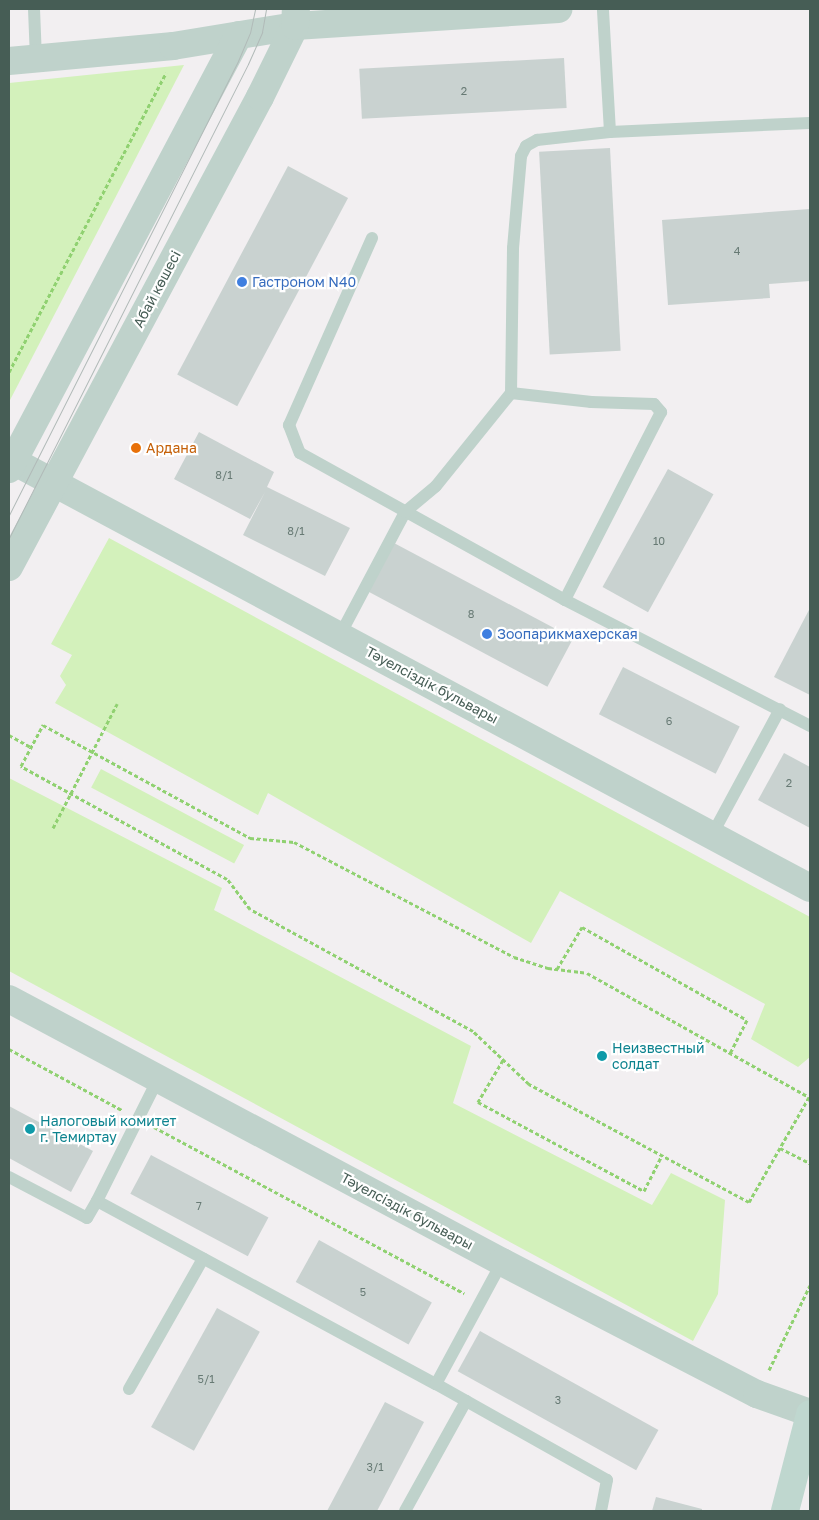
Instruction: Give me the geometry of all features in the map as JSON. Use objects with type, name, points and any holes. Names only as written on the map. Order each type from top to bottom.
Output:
[{"type":"main road","points":[[785,1511],[810,1413]]},
{"type":"street","points":[[9,61],[173,46],[239,35],[295,18],[558,9]]},
{"type":"street","name":"Абай көшесі","points":[[9,567],[295,18]]},
{"type":"street","points":[[11,465],[239,35]]},
{"type":"street","name":"Тәуелсіздік бульвары","points":[[11,465],[54,482],[810,888]]},
{"type":"street","name":"Тәуелсіздік бульвары","points":[[9,1000],[160,1078],[502,1262],[757,1394],[810,1413]]},
{"type":"lane","points":[[34,9],[36,59]]},
{"type":"lane","points":[[603,9],[610,132]]},
{"type":"lane","points":[[340,635],[405,512],[436,486],[511,393],[513,248],[521,156],[526,146],[537,140],[610,132],[810,123]]},
{"type":"lane","points":[[372,238],[289,425],[300,453],[565,600],[810,726]]},
{"type":"lane","points":[[511,393],[591,402],[654,404],[661,412],[565,600]]},
{"type":"lane","points":[[712,835],[780,709]]},
{"type":"lane","points":[[9,1177],[88,1218],[160,1078]]},
{"type":"lane","points":[[97,1201],[436,1384],[607,1480],[601,1511]]},
{"type":"lane","points":[[130,1389],[203,1259]]},
{"type":"lane","points":[[436,1384],[502,1262]]},
{"type":"lane","points":[[405,1511],[466,1401]]},
{"type":"path","points":[[9,372],[169,67],[173,46]]},
{"type":"path","points":[[53,828],[117,704]]},
{"type":"path","points":[[43,725],[250,838],[294,842],[514,958],[557,969],[587,973],[809,1097],[749,1202],[529,1084],[473,1031],[250,909],[227,879],[21,766],[31,747],[43,725]]},
{"type":"path","points":[[9,735],[31,747]]},
{"type":"path","points":[[557,969],[582,927],[747,1020],[730,1053]]},
{"type":"path","points":[[9,1049],[480,1302]]},
{"type":"path","points":[[503,1060],[478,1102],[644,1191],[662,1155]]},
{"type":"path","points":[[780,1148],[810,1163]]},
{"type":"path","points":[[757,1394],[810,1285]]},
{"type":"green space","points":[[184,65],[126,177],[9,402],[9,83]]},
{"type":"green space","points":[[109,538],[810,917],[810,1057],[798,1067],[751,1039],[765,1004],[560,891],[531,943],[268,793],[258,815],[55,703],[66,685],[60,676],[72,655],[51,644]]},
{"type":"green space","points":[[101,769],[244,845],[234,864],[91,788]]},
{"type":"green space","points":[[9,778],[222,888],[214,910],[471,1046],[453,1103],[652,1205],[671,1173],[725,1200],[718,1294],[693,1341],[9,971]]},
{"type":"building","points":[[564,58],[567,108],[362,119],[359,69]]},
{"type":"building","points":[[610,148],[621,351],[550,354],[539,152]]},
{"type":"building","points":[[288,166],[348,198],[237,406],[177,374]]},
{"type":"building","points":[[810,209],[810,281],[769,284],[770,298],[668,305],[662,220]]},
{"type":"building","points":[[199,432],[274,472],[267,487],[350,528],[325,576],[243,535],[265,492],[250,519],[174,479]]},
{"type":"building","points":[[668,469],[713,494],[648,612],[603,587]]},
{"type":"building","points":[[394,543],[573,638],[547,687],[368,592]]},
{"type":"building","points":[[810,608],[810,695],[774,677]]},
{"type":"building","points":[[623,667],[740,726],[716,774],[599,714]]},
{"type":"building","points":[[784,753],[810,767],[810,828],[758,800]]},
{"type":"building","name":"Налоговый комитет г. Темиртау","points":[[9,1106],[93,1151],[71,1192],[9,1158]]},
{"type":"building","points":[[151,1155],[268,1217],[248,1256],[130,1194]]},
{"type":"building","points":[[319,1240],[432,1303],[409,1345],[296,1282]]},
{"type":"building","points":[[217,1308],[260,1332],[194,1451],[151,1427]]},
{"type":"building","points":[[480,1331],[658,1430],[636,1470],[458,1371]]},
{"type":"building","points":[[385,1402],[424,1422],[377,1511],[327,1511]]},
{"type":"building","points":[[656,1497],[702,1509],[702,1511],[652,1511]]},
{"type":"tram line","points":[[9,515],[238,61],[250,33],[255,9]]},
{"type":"tram line","points":[[9,538],[248,64],[262,32],[266,9]]},
{"type":"place","name":"Гастроном N40","points":[[242,282]]},
{"type":"place","name":"Ардана","points":[[136,448]]},
{"type":"place","name":"Зоопарикмахерская","points":[[487,634]]},
{"type":"place","name":"Неизвестный солдат","points":[[602,1056]]},
{"type":"place","name":"Налоговый комитет г. Темиртау","points":[[30,1129]]}]
